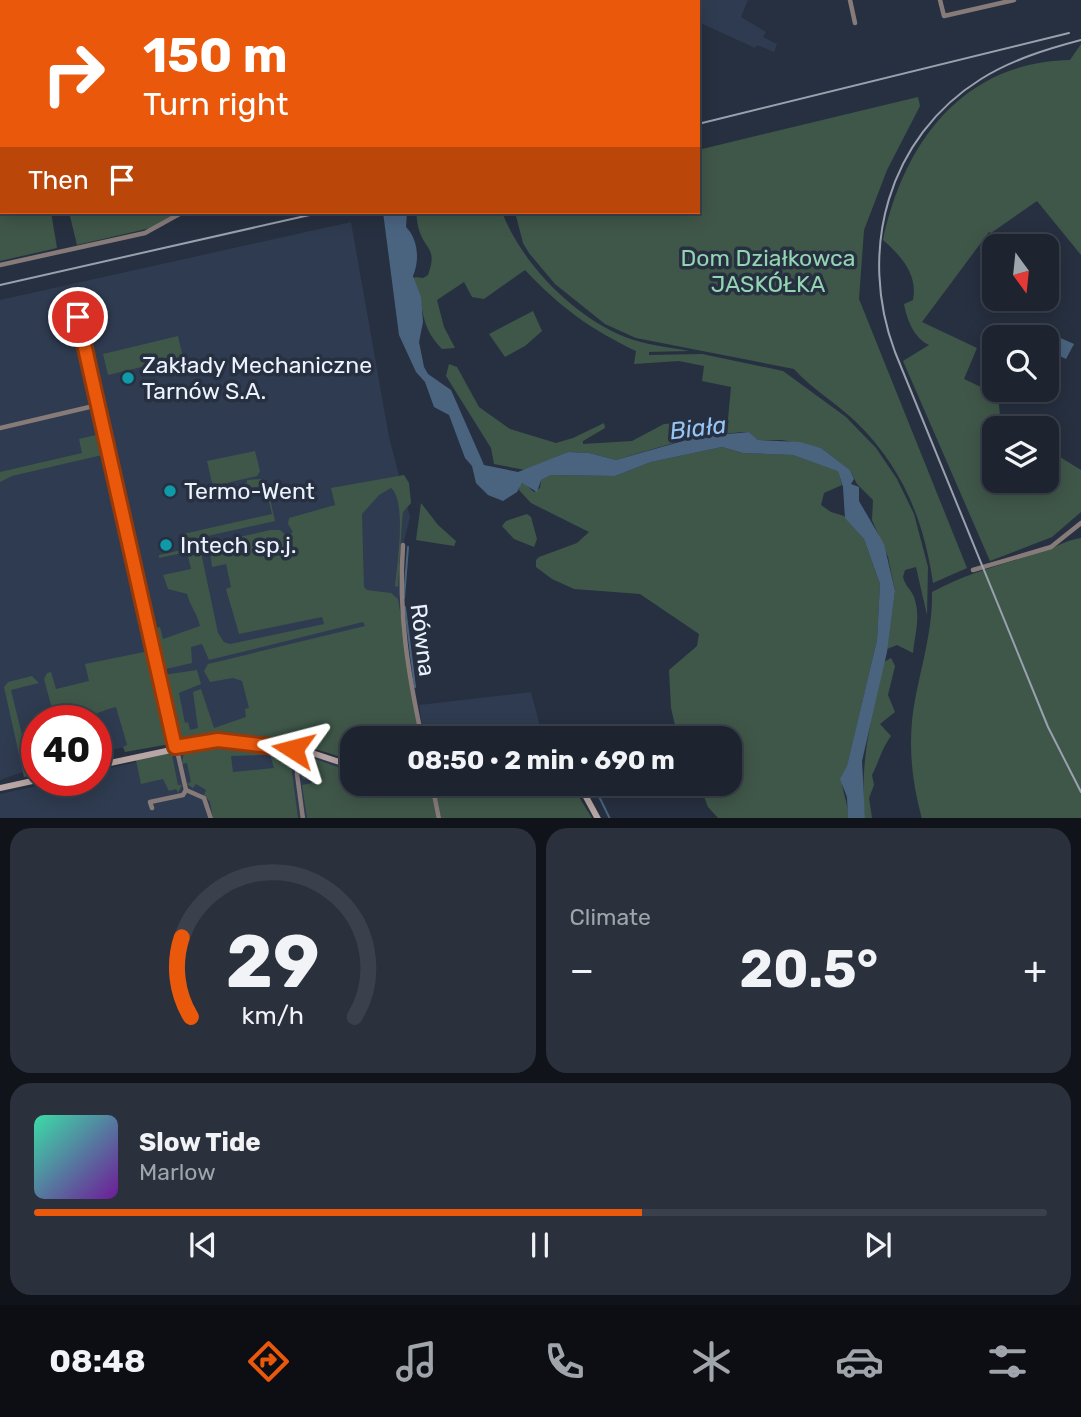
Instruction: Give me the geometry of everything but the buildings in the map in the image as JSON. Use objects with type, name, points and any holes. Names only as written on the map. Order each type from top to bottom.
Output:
[{"type":"street","points":[[850,0],[855,23]]},
{"type":"street","points":[[940,0],[944,16],[1014,0]]},
{"type":"street","points":[[0,265],[145,233],[179,214]]},
{"type":"street","points":[[74,298],[186,790],[183,795],[150,802],[152,808]]},
{"type":"street","points":[[0,428],[98,405]]},
{"type":"street","points":[[973,570],[1059,542],[1081,523]]},
{"type":"street","name":"Równa","points":[[402,545],[402,633],[420,726]]},
{"type":"street","points":[[112,762],[218,740],[300,750],[340,761]]},
{"type":"street","points":[[300,750],[297,774],[303,818]]},
{"type":"street","points":[[0,788],[21,783]]},
{"type":"street","points":[[186,790],[204,798],[211,818]]},
{"type":"street","points":[[434,796],[439,818]]},
{"type":"street","points":[[586,796],[598,818]]},
{"type":"shaded area","points":[[700,0],[748,0],[741,17],[766,32],[763,37],[777,44],[774,52],[757,45],[755,48],[700,23]]},
{"type":"shaded area","points":[[383,214],[407,214],[406,227],[417,250],[413,276],[421,297],[423,322],[419,342],[424,367],[428,374],[451,390],[484,465],[518,472],[568,452],[589,453],[616,460],[697,437],[749,432],[758,440],[800,442],[821,448],[850,470],[854,479],[851,484],[859,487],[859,501],[884,544],[895,591],[887,652],[862,761],[865,818],[848,818],[847,797],[840,779],[847,766],[877,640],[880,584],[864,539],[845,518],[843,487],[838,471],[793,455],[743,453],[722,447],[651,462],[615,476],[551,475],[541,480],[537,492],[522,483],[517,492],[503,501],[488,495],[476,483],[472,466],[465,458],[449,415],[434,407],[425,382],[416,372],[399,335]]},
{"type":"shaded area","name":"Zakłady Mechaniczne Tarnów S.A.","points":[[351,222],[389,437],[410,517],[403,545],[404,647],[284,667],[252,716],[236,727],[176,739],[148,615],[142,616],[169,738],[112,750],[112,705],[21,705],[21,773],[0,780],[0,300]]},
{"type":"shaded area","points":[[1059,337],[1074,344],[1066,359],[1059,356]]},
{"type":"shaded area","points":[[531,692],[540,726],[422,726],[419,705]]},
{"type":"shaded area","points":[[234,741],[311,752],[340,763],[340,796],[345,796],[337,818],[0,818],[0,794],[21,789],[21,796],[112,796],[112,768]]},
{"type":"green space","points":[[1081,44],[1081,255],[1037,201],[991,233],[982,234],[982,241],[922,322],[977,348],[964,379],[982,387],[982,402],[999,402],[1000,416],[982,416],[982,493],[1059,493],[1059,456],[1081,470],[1081,512],[1052,537],[990,561],[903,361],[929,345],[915,333],[905,310],[904,304],[913,300],[914,291],[907,266],[883,240],[906,171],[923,141],[944,114],[969,92],[999,75],[1032,64],[1070,60]]},
{"type":"green space","name":"Dom Działkowca JASKÓŁKA","points":[[918,97],[920,106],[887,170],[864,230],[859,299],[967,568],[933,583],[917,516],[886,456],[855,421],[794,369],[636,338],[605,324],[555,284],[523,243],[516,214],[700,214],[700,150]]},
{"type":"green space","points":[[0,214],[51,214],[57,248],[0,261]]},
{"type":"green space","points":[[69,214],[177,214],[155,227],[77,245]]},
{"type":"green space","points":[[416,214],[503,214],[522,251],[536,269],[587,316],[633,340],[689,351],[649,352],[649,355],[702,354],[783,371],[846,417],[876,448],[897,479],[914,514],[928,567],[927,615],[916,567],[905,570],[903,577],[914,597],[917,611],[913,653],[897,645],[887,649],[895,591],[888,557],[872,520],[873,500],[857,484],[850,470],[821,448],[782,440],[758,440],[749,432],[741,432],[687,439],[616,460],[589,453],[568,452],[525,470],[494,464],[491,448],[446,376],[449,364],[457,367],[479,407],[510,429],[556,443],[604,423],[605,428],[583,441],[583,444],[632,441],[664,424],[728,419],[731,387],[702,381],[704,366],[679,361],[634,364],[636,351],[577,316],[551,296],[525,270],[484,299],[472,297],[464,282],[437,300],[444,327],[455,348],[442,349],[429,331],[413,280],[415,277],[423,278],[428,275],[432,259],[419,230]]},
{"type":"green space","points":[[533,311],[542,331],[525,346],[505,357],[489,334]]},
{"type":"green space","points":[[178,336],[183,357],[108,375],[103,354]]},
{"type":"green space","points":[[100,434],[102,455],[12,476],[0,482],[0,472],[82,453],[79,439]]},
{"type":"green space","points":[[722,447],[743,453],[793,455],[838,470],[842,485],[824,493],[821,505],[844,516],[864,539],[880,584],[877,640],[842,779],[848,818],[718,818],[708,807],[704,796],[742,796],[742,726],[675,726],[671,708],[669,670],[697,646],[699,634],[640,594],[574,589],[552,579],[536,567],[539,557],[577,543],[589,532],[531,503],[519,490],[520,484],[524,483],[534,492],[540,488],[541,480],[551,475],[615,476],[651,462]]},
{"type":"green space","points":[[255,451],[260,471],[257,476],[218,485],[212,483],[207,461]]},
{"type":"green space","points":[[404,475],[409,483],[411,503],[403,512],[398,587],[395,586],[400,519],[396,495],[391,488],[379,495],[362,514],[364,587],[367,590],[391,593],[398,599],[418,726],[340,726],[340,758],[320,750],[268,739],[216,736],[178,741],[163,675],[197,670],[201,684],[179,693],[185,723],[188,722],[190,730],[198,728],[193,692],[201,689],[214,728],[246,717],[245,709],[249,708],[242,681],[233,678],[210,682],[204,671],[208,664],[365,626],[363,622],[209,660],[202,644],[191,647],[192,663],[166,669],[160,667],[150,626],[154,622],[154,628],[160,627],[163,639],[200,626],[187,594],[168,589],[163,575],[191,569],[187,552],[159,558],[159,555],[186,549],[183,534],[272,514],[265,485],[209,498],[208,492],[247,483],[247,480],[261,479],[267,485],[275,521],[198,538],[218,633],[224,642],[230,644],[324,624],[322,617],[239,634],[226,589],[231,587],[226,564],[212,567],[209,544],[270,530],[280,530],[287,536],[293,532],[288,524],[289,518],[335,505],[331,488]]},
{"type":"green space","points":[[421,503],[438,525],[456,541],[454,546],[416,540]]},
{"type":"green space","points":[[527,514],[531,517],[537,539],[534,547],[514,539],[502,526],[506,521]]},
{"type":"green space","points":[[1081,538],[1081,818],[922,818],[912,770],[911,734],[930,625],[932,592],[972,574]]},
{"type":"green space","points":[[149,651],[170,744],[125,752],[123,747],[127,745],[116,707],[51,705],[44,679],[47,673],[51,672],[56,689],[89,681],[85,664]]},
{"type":"green space","points":[[891,658],[895,666],[888,695],[895,712],[880,724],[891,736],[872,775],[874,785],[869,798],[872,818],[865,818],[864,777],[868,739],[884,662]]},
{"type":"green space","points":[[32,676],[39,683],[11,690],[21,731],[21,764],[4,687],[8,682]]},
{"type":"green space","points":[[213,745],[264,750],[263,755],[231,756],[233,772],[274,768],[269,751],[290,756],[298,818],[213,818],[210,802],[204,795],[206,790],[196,784],[193,788],[187,784],[191,782],[187,763],[182,764],[184,751]]},
{"type":"green space","points":[[164,753],[172,755],[178,785],[182,785],[178,793],[176,789],[169,791],[163,779],[141,784],[136,760]]},
{"type":"green space","points":[[312,758],[340,768],[340,796],[433,796],[437,818],[307,818],[302,785],[312,783],[311,774],[305,774],[305,780],[302,778],[301,763]]},
{"type":"green space","points":[[436,796],[578,796],[592,818],[441,818]]},
{"type":"waterway","points":[[404,598],[408,547]]},
{"type":"waterway","points":[[405,607],[415,687]]},
{"type":"waterway","points":[[599,796],[610,818]]},
{"type":"railway","points":[[700,124],[1069,33]]},
{"type":"railway","points":[[1081,40],[1030,56],[993,72],[949,103],[923,132],[903,164],[889,199],[881,237],[879,275],[884,314],[895,352],[1048,727],[1081,792]]},
{"type":"railway","points":[[0,285],[314,214]]},
{"type":"place","name":"Zakłady Mechaniczne Tarnów S.A.","points":[[128,378]]},
{"type":"place","name":"Termo-Went","points":[[170,491]]},
{"type":"place","name":"Intech sp.j.","points":[[166,545]]},
{"type":"route","points":[[78,317],[175,747],[195,742],[234,740],[293,749]]},
{"type":"water label","name":"Biała","points":[[698,428]]}]
